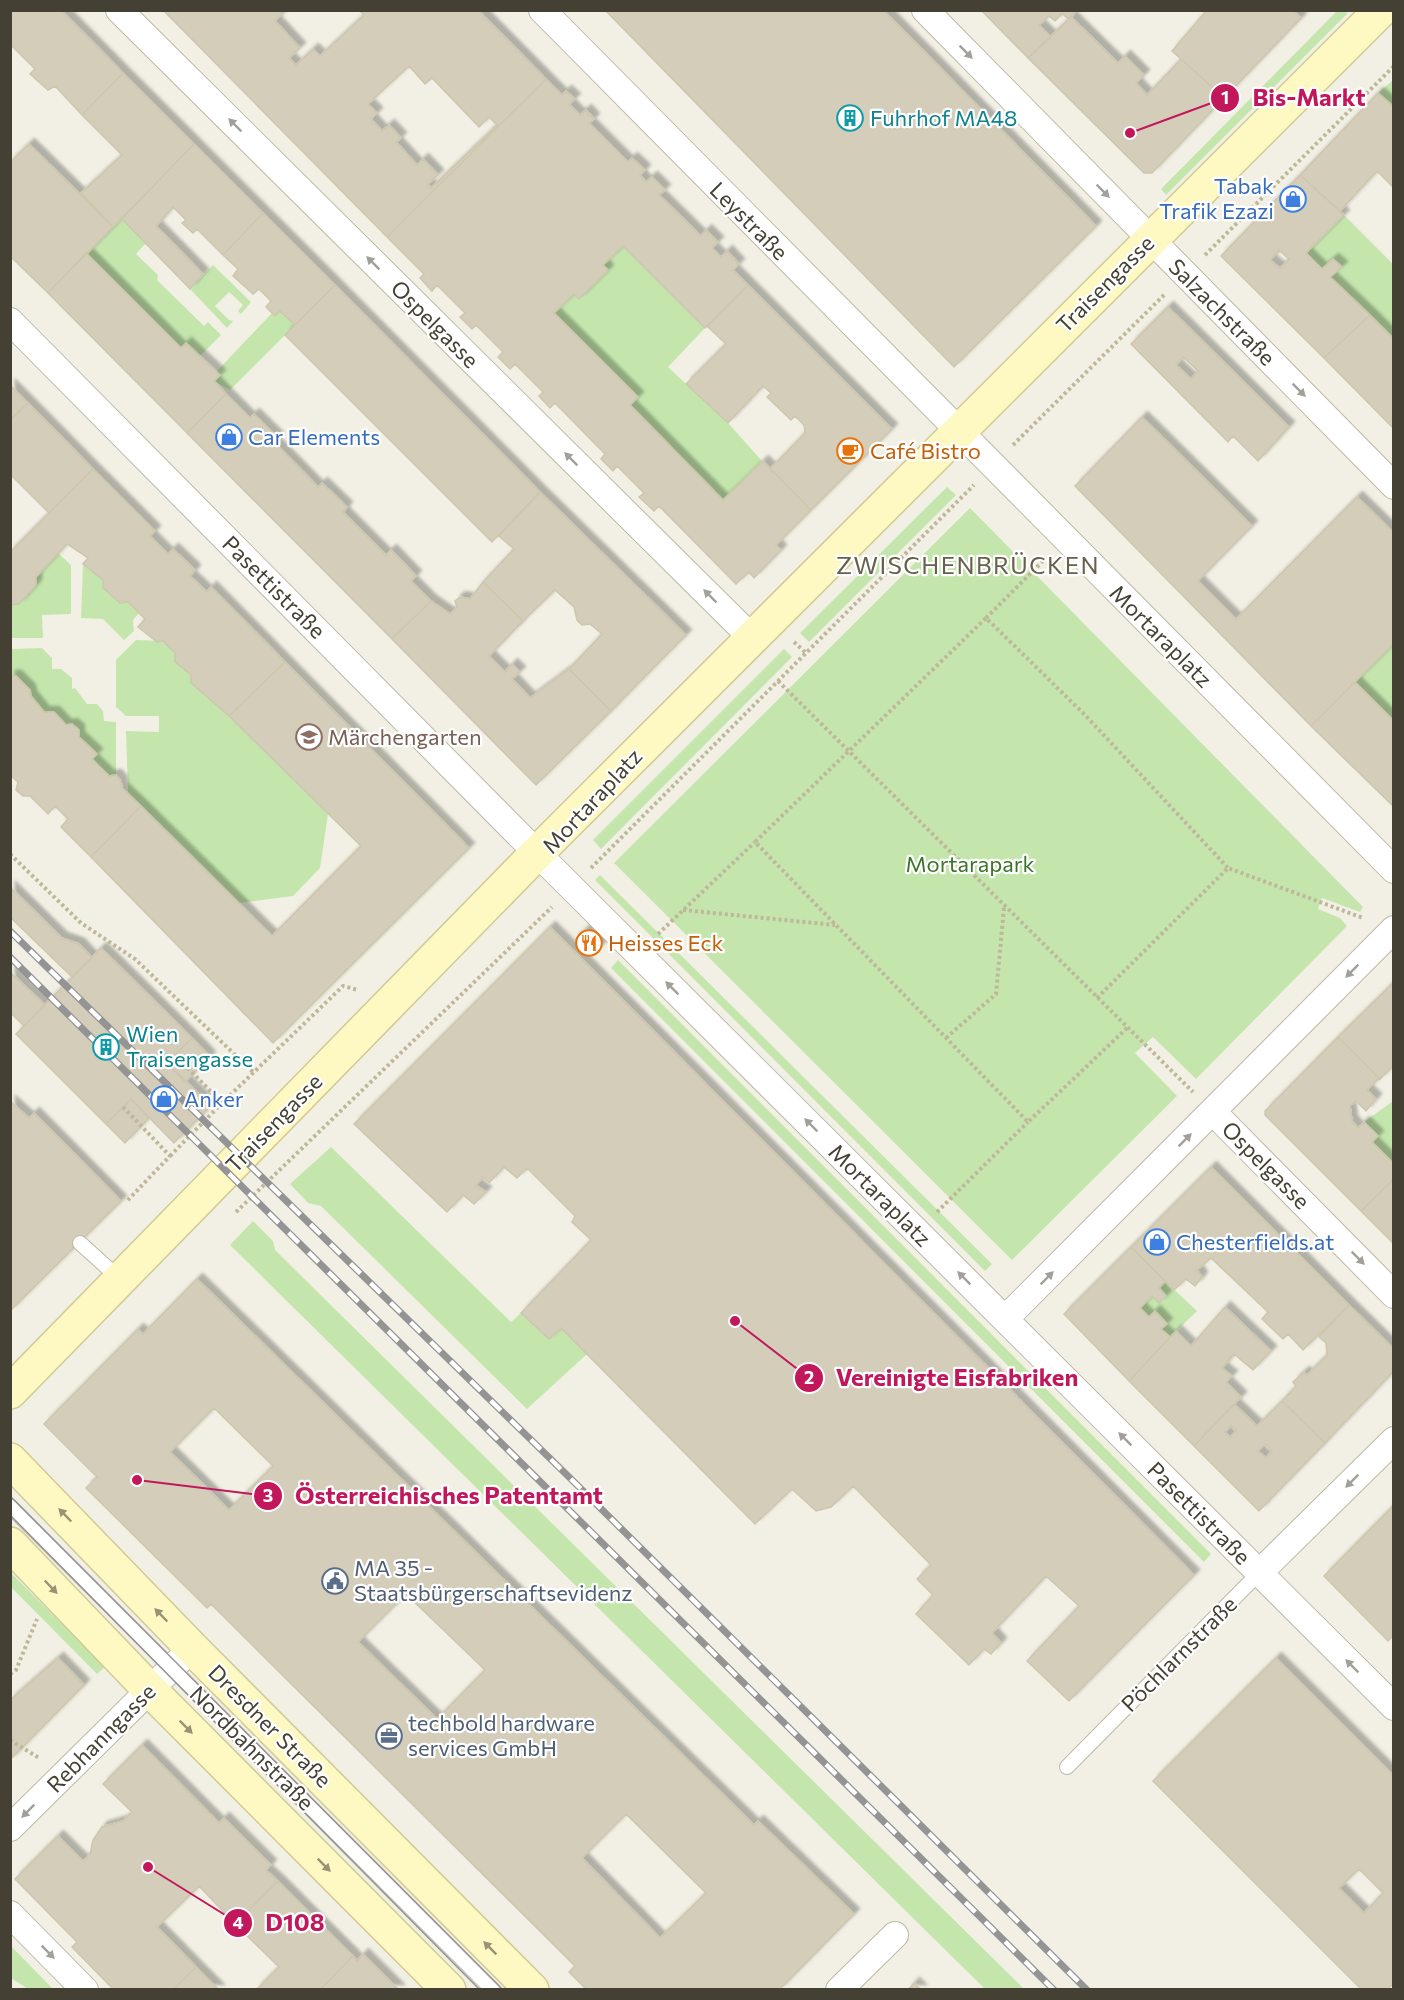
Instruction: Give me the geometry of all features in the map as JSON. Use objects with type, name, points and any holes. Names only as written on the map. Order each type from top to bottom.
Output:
[{"type":"street","name":"Ospelgasse","points":[[119,10],[752,638]]},
{"type":"street","name":"Leystraße","points":[[542,10],[957,431]]},
{"type":"street","name":"Salzachstraße","points":[[925,10],[1394,486]]},
{"type":"street","name":"Traisengasse","points":[[957,431],[1381,10]]},
{"type":"street","name":"Pasettistraße","points":[[10,321],[537,853]]},
{"type":"street","name":"Mortaraplatz","points":[[1005,1319],[537,853],[957,431],[1394,870]]},
{"type":"street","name":"Traisengasse","points":[[10,1392],[537,853]]},
{"type":"street","points":[[1005,1319],[1394,930]]},
{"type":"street","name":"Ospelgasse","points":[[1213,1112],[1394,1295]]},
{"type":"street","name":"Pasettistraße","points":[[1005,1319],[1394,1707]]},
{"type":"street","name":"Pöchlarnstraße","points":[[1259,1572],[1394,1440]]},
{"type":"street","name":"Dresdner Straße","points":[[10,1460],[171,1669],[449,1989]]},
{"type":"street","name":"Dresdner Straße","points":[[10,1544],[171,1669],[532,1989]]},
{"type":"street","name":"Rebhanngasse","points":[[10,1828],[171,1669]]},
{"type":"street","points":[[10,1914],[85,1989]]},
{"type":"street","points":[[839,1989],[895,1935]]},
{"type":"lane","points":[[80,1243],[121,1280]]},
{"type":"lane","name":"Nordbahnstraße","points":[[10,1506],[493,1989]]},
{"type":"lane","name":"Pöchlarnstraße","points":[[1067,1767],[1259,1572]]},
{"type":"path","points":[[235,1214],[572,888],[1394,66]]},
{"type":"path","points":[[836,925],[683,910],[1033,572],[1063,538]]},
{"type":"path","points":[[986,618],[1085,715],[1228,867],[1364,919]]},
{"type":"path","points":[[778,681],[1213,1112]]},
{"type":"path","points":[[755,842],[1028,1122]]},
{"type":"path","points":[[10,854],[81,923],[135,959],[253,1072]]},
{"type":"path","points":[[1097,998],[1228,867]]},
{"type":"path","points":[[946,1038],[996,994],[1004,907]]},
{"type":"path","points":[[128,1201],[253,1072],[343,986],[395,999]]},
{"type":"path","points":[[917,1232],[1127,1028]]},
{"type":"path","points":[[175,1055],[222,1103]]},
{"type":"path","points":[[123,1107],[170,1156]]},
{"type":"path","points":[[10,1674],[16,1670],[37,1619]]},
{"type":"green space","points":[[1338,10],[1348,13],[1166,195],[1161,189]]},
{"type":"green space","points":[[1393,80],[1393,107],[1378,93]]},
{"type":"green space","points":[[1344,215],[1393,264],[1393,339],[1330,277],[1341,267],[1334,259],[1322,269],[1306,253]]},
{"type":"green space","points":[[122,219],[146,243],[136,254],[158,275],[157,280],[204,326],[208,322],[221,335],[200,356],[186,343],[181,348],[86,253]]},
{"type":"green space","points":[[623,246],[705,328],[668,367],[728,423],[762,461],[723,500],[630,405],[638,397],[554,313],[574,294],[579,299],[608,271],[603,265]]},
{"type":"green space","points":[[213,265],[251,302],[241,314],[238,311],[243,305],[229,292],[215,306],[233,321],[227,328],[190,289]]},
{"type":"green space","points":[[280,311],[295,325],[230,390],[214,381],[216,372],[272,313],[275,316]]},
{"type":"green space","points":[[947,487],[956,495],[809,642],[800,633]]},
{"type":"green space","name":"Mortarapark","points":[[970,508],[1363,907],[1360,912],[1322,898],[1318,909],[1340,918],[1347,926],[1196,1079],[1153,1037],[1135,1053],[1177,1096],[1012,1260],[614,863]]},
{"type":"green space","points":[[58,553],[71,565],[71,614],[42,615],[43,638],[11,638],[10,605],[19,603],[36,585],[36,577]]},
{"type":"green space","points":[[83,564],[103,580],[103,588],[119,603],[128,602],[139,613],[133,620],[134,631],[124,640],[103,619],[81,618]]},
{"type":"green space","points":[[136,640],[163,641],[175,653],[175,662],[191,675],[191,683],[230,716],[328,814],[320,868],[293,896],[239,903],[128,793],[126,731],[159,732],[159,716],[126,716],[116,707],[116,660]]},
{"type":"green space","points":[[1393,643],[1393,721],[1355,682]]},
{"type":"green space","points":[[42,648],[52,658],[52,669],[61,669],[72,678],[72,689],[75,688],[87,704],[97,704],[103,711],[104,721],[116,722],[116,775],[109,776],[92,759],[97,753],[79,737],[79,730],[72,724],[66,725],[54,712],[44,712],[31,696],[30,690],[16,676],[11,676],[11,649]]},
{"type":"green space","points":[[784,649],[792,657],[601,849],[593,840]]},
{"type":"green space","points":[[600,875],[992,1264],[985,1271],[595,880]]},
{"type":"green space","points":[[618,960],[1211,1554],[1204,1562],[611,968]]},
{"type":"green space","points":[[1393,1101],[1393,1164],[1372,1142],[1378,1135],[1364,1122]]},
{"type":"green space","points":[[331,1147],[511,1322],[521,1313],[549,1339],[561,1328],[587,1354],[527,1409],[321,1206],[308,1203],[290,1184]]},
{"type":"green space","points":[[253,1221],[273,1241],[275,1250],[1024,1989],[985,1989],[230,1245]]},
{"type":"green space","points":[[1165,1281],[1197,1311],[1170,1337],[1161,1329],[1166,1324],[1155,1311],[1149,1317],[1140,1308],[1152,1296],[1159,1303],[1166,1296],[1159,1288]]},
{"type":"green space","points":[[10,1572],[105,1667],[97,1674],[11,1587]]},
{"type":"green space","points":[[10,1946],[53,1989],[28,1989],[11,1978]]},
{"type":"building","points":[[10,10],[61,10],[123,73],[82,115],[55,86],[48,90],[30,74],[35,69],[10,44]]},
{"type":"building","points":[[163,10],[279,10],[282,14],[275,21],[300,48],[289,58],[296,65],[313,49],[320,56],[364,15],[359,10],[478,10],[546,79],[387,237]],"holes":[[[409,66],[425,84],[432,78],[479,127],[489,117],[497,125],[431,188],[428,184],[438,175],[423,159],[417,165],[396,142],[401,138],[389,125],[382,131],[371,119],[377,113],[368,104]]]},
{"type":"building","name":"Fuhrhof MA48","points":[[605,10],[883,10],[1096,226],[954,367]]},
{"type":"building","points":[[981,10],[1077,10],[1069,19],[1062,14],[1055,21],[1049,16],[1039,25],[1051,37],[1028,58]]},
{"type":"building","points":[[1207,10],[1293,10],[1301,18],[1224,98],[1172,51]]},
{"type":"building","points":[[1071,17],[1118,63],[1125,56],[1144,75],[1136,83],[1147,95],[1181,59],[1224,98],[1152,173],[1144,173],[1028,58]]},
{"type":"building","points":[[123,73],[194,144],[113,227],[81,193],[122,155],[82,115]]},
{"type":"building","points":[[546,79],[562,95],[566,91],[575,99],[569,104],[580,115],[586,110],[594,119],[589,123],[628,162],[632,158],[645,170],[640,175],[646,182],[652,177],[665,190],[659,195],[701,236],[706,230],[718,242],[712,248],[721,257],[727,251],[739,264],[733,270],[748,285],[705,328],[623,246],[603,265],[608,270],[579,299],[574,294],[554,313],[638,397],[630,405],[723,500],[763,461],[811,510],[776,545],[781,550],[754,578],[749,572],[736,584],[659,506],[654,511],[639,497],[644,493],[617,466],[613,471],[601,459],[605,454],[555,403],[550,408],[539,396],[543,392],[515,364],[510,369],[498,357],[503,352],[476,325],[472,329],[460,317],[465,313],[437,285],[432,291],[420,278],[424,274],[387,237]]},
{"type":"building","points":[[1378,93],[1394,107],[1394,188],[1377,171],[1340,211],[1300,175]]},
{"type":"building","points":[[29,144],[113,227],[48,293],[10,256],[10,162]]},
{"type":"building","points":[[194,144],[263,213],[223,255],[197,229],[193,233],[182,223],[186,220],[173,207],[156,226],[203,274],[190,289],[122,219]]},
{"type":"building","points":[[1300,175],[1344,215],[1306,253],[1322,269],[1333,259],[1342,267],[1330,277],[1370,315],[1324,358],[1221,256]],"holes":[[[1279,250],[1289,259],[1280,268],[1270,260]]]},
{"type":"building","points":[[263,213],[335,285],[295,325],[280,311],[275,316],[266,307],[271,301],[259,289],[253,294],[233,276],[238,269],[223,255]]},
{"type":"building","points":[[86,253],[181,348],[186,343],[220,375],[214,381],[226,394],[187,433],[48,293]]},
{"type":"building","points":[[335,285],[540,492],[492,542],[285,335]]},
{"type":"building","points":[[748,285],[892,429],[811,510],[770,469],[805,433],[804,425],[795,416],[791,420],[767,397],[771,393],[763,386],[728,423],[686,384],[726,344],[707,326]]},
{"type":"building","points":[[1168,307],[1289,427],[1258,461],[1233,436],[1228,442],[1131,344]],"holes":[[[1183,357],[1198,371],[1191,379],[1176,365]]]},
{"type":"building","points":[[1370,315],[1394,339],[1394,429],[1324,358]]},
{"type":"building","points":[[10,385],[28,403],[10,420]]},
{"type":"building","points":[[226,394],[250,418],[254,414],[278,438],[274,442],[318,487],[322,483],[347,507],[343,512],[386,555],[391,550],[416,576],[411,581],[431,601],[392,639],[187,433]]},
{"type":"building","points":[[28,403],[93,469],[49,513],[10,474],[10,420]]},
{"type":"building","points":[[1142,417],[1252,526],[1198,581],[1236,619],[1357,497],[1394,533],[1394,643],[1311,726],[1075,486]]},
{"type":"building","points":[[93,469],[155,531],[150,536],[168,554],[173,549],[195,570],[190,576],[207,592],[211,587],[285,662],[229,716],[191,683],[191,675],[175,662],[175,653],[163,641],[157,642],[138,627],[145,619],[128,602],[120,603],[103,588],[103,580],[83,564],[88,558],[67,544],[36,577],[36,585],[19,604],[10,605],[10,552]]},
{"type":"building","points":[[540,492],[686,635],[611,711],[569,669],[602,634],[590,624],[582,625],[577,620],[574,607],[555,590],[523,621],[483,582],[514,549],[499,536]]},
{"type":"building","points":[[483,582],[523,621],[489,656],[505,672],[512,664],[520,672],[512,679],[530,698],[569,669],[611,711],[536,785],[392,639],[431,601],[450,614],[457,607],[455,601],[460,597],[470,599]]},
{"type":"building","points":[[285,662],[469,848],[273,1043],[91,857],[141,806],[272,936],[361,846],[229,716]]},
{"type":"building","points":[[10,676],[16,676],[30,690],[31,696],[44,712],[54,712],[66,725],[72,724],[79,730],[79,737],[97,754],[92,759],[109,776],[116,775],[121,781],[122,788],[141,806],[91,857],[61,827],[68,819],[55,806],[48,814],[30,796],[23,796],[16,790],[18,782],[10,775]]},
{"type":"building","points":[[1355,682],[1394,721],[1394,807],[1311,726]]},
{"type":"building","points":[[10,887],[62,938],[79,944],[92,958],[72,977],[10,917]]},
{"type":"building","points":[[550,927],[1194,1575],[1069,1701],[1027,1661],[1079,1606],[1046,1576],[992,1633],[1001,1643],[991,1654],[984,1649],[969,1665],[916,1614],[933,1595],[917,1579],[931,1565],[853,1486],[831,1507],[816,1511],[792,1489],[755,1524],[561,1328],[549,1339],[521,1313],[591,1240],[572,1222],[575,1216],[527,1168],[517,1178],[504,1167],[489,1183],[483,1177],[476,1185],[486,1192],[474,1204],[463,1195],[447,1212],[354,1124]]},
{"type":"building","name":"Heisses Eck","points":[[586,929],[602,945],[591,956],[575,940]]},
{"type":"building","name":"Wien Traisengasse","points":[[101,948],[192,1038],[167,1063],[211,1106],[174,1143],[131,1099],[106,1124],[16,1034]]},
{"type":"building","points":[[10,972],[45,1005],[24,1026],[10,1012]]},
{"type":"building","points":[[1394,982],[1394,1065],[1380,1079],[1338,1037]]},
{"type":"building","points":[[1338,1037],[1379,1078],[1367,1090],[1376,1099],[1366,1111],[1356,1101],[1350,1106],[1352,1121],[1358,1128],[1364,1122],[1378,1136],[1372,1142],[1394,1164],[1394,1179],[1361,1211],[1265,1115],[1265,1111]]},
{"type":"building","points":[[192,1038],[210,1057],[185,1082],[167,1063]]},
{"type":"building","points":[[131,1099],[149,1118],[125,1143],[106,1124]]},
{"type":"building","points":[[10,1101],[29,1118],[34,1113],[121,1201],[10,1311]]},
{"type":"building","points":[[1211,1167],[1349,1305],[1303,1350],[1288,1334],[1283,1339],[1262,1319],[1268,1312],[1211,1258],[1197,1270],[1202,1277],[1195,1286],[1186,1279],[1174,1290],[1131,1247]]},
{"type":"building","points":[[1394,1179],[1394,1244],[1361,1211]]},
{"type":"building","points":[[1131,1247],[1165,1281],[1159,1288],[1166,1296],[1159,1303],[1152,1296],[1140,1308],[1149,1317],[1155,1311],[1167,1324],[1161,1329],[1170,1337],[1129,1381],[1064,1314]]},
{"type":"building","points":[[197,1279],[754,1825],[758,1821],[854,1914],[779,1990],[587,1990],[569,1972],[575,1966],[211,1604],[207,1608],[86,1488],[97,1477],[44,1424],[138,1329],[143,1334]],"holes":[[[214,1408],[273,1466],[229,1510],[170,1452]],[[406,1594],[485,1670],[437,1719],[358,1642]],[[626,1814],[706,1893],[660,1938],[582,1858]]]},
{"type":"building","points":[[1349,1305],[1394,1349],[1394,1371],[1325,1443],[1282,1401],[1296,1386],[1293,1382],[1304,1372],[1307,1375],[1327,1355],[1326,1343],[1319,1337]]},
{"type":"building","points":[[1225,1307],[1271,1351],[1253,1370],[1234,1354],[1222,1368],[1232,1376],[1226,1382],[1241,1397],[1194,1446],[1129,1381],[1176,1331],[1191,1346]]},
{"type":"building","points":[[1282,1401],[1325,1443],[1259,1511],[1194,1446],[1234,1404],[1257,1426]],"holes":[[[1231,1426],[1236,1431],[1230,1437],[1225,1432]],[[1265,1444],[1272,1451],[1266,1458],[1258,1451]]]},
{"type":"building","points":[[1394,1505],[1394,1635],[1388,1641],[1324,1576]]},
{"type":"building","points":[[58,1658],[84,1685],[10,1760],[10,1700]]},
{"type":"building","points":[[1276,1658],[1394,1776],[1394,1983],[1387,1990],[1362,1990],[1153,1781]],"holes":[[[1359,1869],[1383,1893],[1364,1913],[1339,1888]]]},
{"type":"building","points":[[142,1745],[219,1823],[224,1818],[271,1865],[266,1870],[278,1881],[235,1924],[199,1886],[157,1927],[196,1967],[173,1990],[114,1990],[72,1947],[77,1942],[15,1879],[58,1836],[83,1861],[90,1854],[93,1840],[102,1827],[123,1821],[132,1812],[103,1784]]},
{"type":"building","points":[[278,1881],[353,1956],[320,1990],[256,1990],[279,1967],[235,1924]]},
{"type":"building","points":[[363,1954],[399,1990],[320,1990],[353,1956],[357,1961]]},
{"type":"building","points":[[196,1967],[219,1990],[173,1990]]},
{"type":"building","points":[[914,1983],[921,1990],[908,1990]]},
{"type":"tram line","points":[[10,1496],[503,1990]]},
{"type":"tram line","points":[[10,1515],[480,1990]]},
{"type":"railway","points":[[10,931],[568,1476],[1087,1990]]},
{"type":"railway","points":[[10,957],[1054,1990]]},
{"type":"place","name":"Fuhrhof MA48","points":[[850,118]]},
{"type":"place","name":"Bis-Markt","points":[[1130,133]]},
{"type":"place","name":"Tabak Trafik Ezazi","points":[[1293,199]]},
{"type":"place","name":"Car Elements","points":[[229,437]]},
{"type":"place","name":"Café Bistro","points":[[850,451]]},
{"type":"place","name":"Märchengarten","points":[[309,737]]},
{"type":"place","name":"Heisses Eck","points":[[589,943]]},
{"type":"place","name":"Wien Traisengasse","points":[[106,1047]]},
{"type":"place","name":"Anker","points":[[164,1099]]},
{"type":"place","name":"Chesterfields.at","points":[[1157,1242]]},
{"type":"place","name":"Vereinigte Eisfabriken","points":[[735,1321]]},
{"type":"place","name":"Österreichisches Patentamt","points":[[137,1480]]},
{"type":"place","name":"MA 35 - Staatsbürgerschaftsevidenz","points":[[335,1581]]},
{"type":"place","name":"techbold hardware services GmbH","points":[[389,1736]]},
{"type":"place","name":"D108","points":[[148,1867]]},
{"type":"district","name":"ZWISCHENBRÜCKEN","points":[[968,566]]}]
